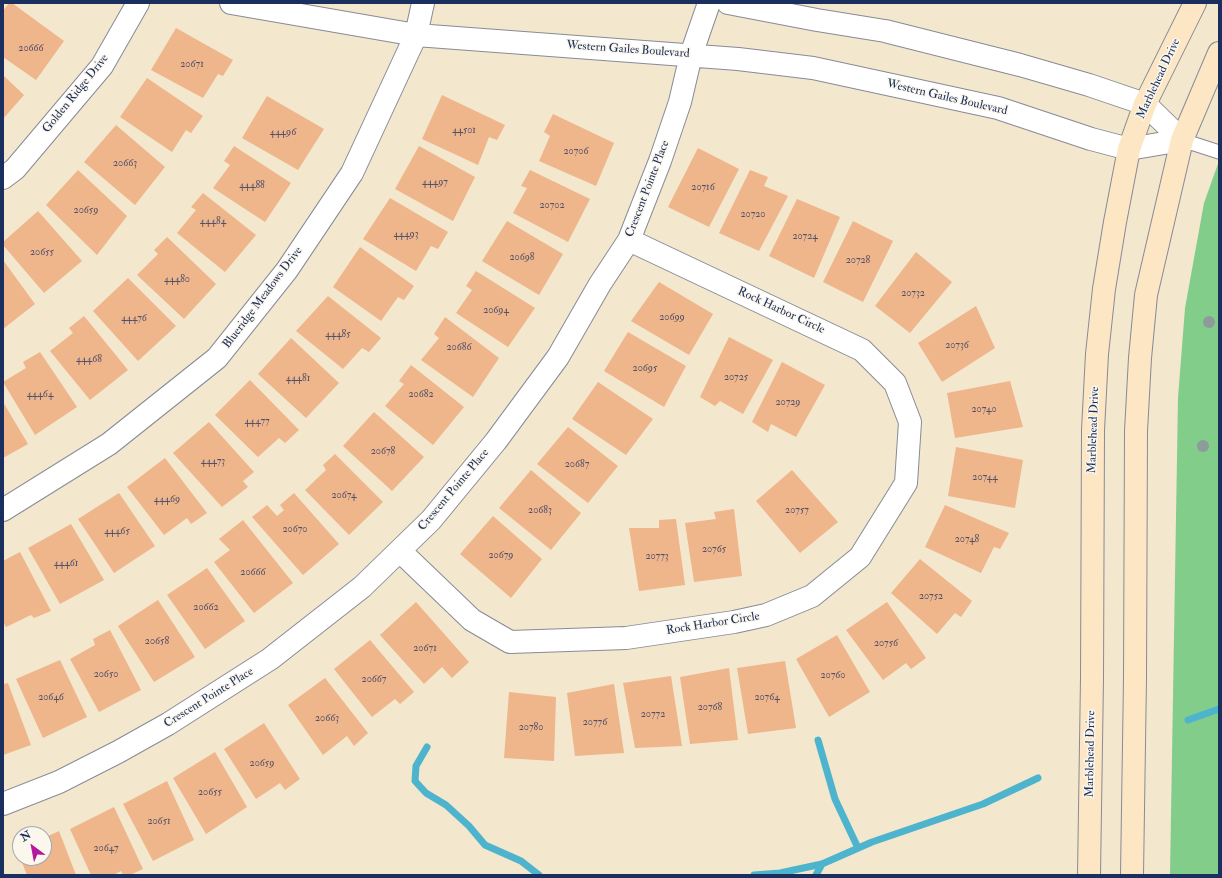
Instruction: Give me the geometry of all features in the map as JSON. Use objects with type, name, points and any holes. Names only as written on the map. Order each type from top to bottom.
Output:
[{"type":"street","name":"Golden Ridge Drive","points":[[3,178],[15,169],[102,66],[138,3]]},
{"type":"street","name":"Western Gailes Boulevard","points":[[231,3],[416,35],[691,55],[813,68],[998,108],[1091,139],[1129,149],[1182,140]]},
{"type":"street","name":"Blueridge Meadows Drive","points":[[3,510],[109,444],[217,358],[287,270],[352,173],[416,35],[423,3]]},
{"type":"street","name":"Crescent Pointe Place","points":[[3,804],[60,782],[168,724],[270,659],[362,587],[431,520],[496,441],[558,357],[600,284],[629,240],[660,161],[680,102],[691,55],[709,3]]},
{"type":"street","points":[[728,3],[893,33],[1020,65],[1089,85],[1145,104],[1182,140]]},
{"type":"street","name":"Marblehead Drive","points":[[1089,875],[1093,430],[1097,354],[1104,289],[1129,149],[1145,104],[1195,3]]},
{"type":"street","points":[[1132,875],[1135,678],[1136,431],[1140,358],[1146,295],[1182,140],[1219,53]]},
{"type":"street","name":"Rock Harbor Circle","points":[[400,551],[472,620],[510,642],[626,638],[734,622],[766,615],[812,596],[860,557],[906,484],[910,422],[895,383],[862,350],[629,240]]},
{"type":"lane","points":[[1182,140],[1219,152]]},
{"type":"green space","points":[[1219,161],[1219,875],[1170,875],[1178,398],[1185,308],[1204,203]]},
{"type":"building","points":[[9,3],[12,3],[64,41],[36,80],[3,57],[3,11]]},
{"type":"building","points":[[176,28],[233,60],[223,76],[218,74],[203,98],[151,70]]},
{"type":"building","points":[[3,75],[24,95],[3,119]]},
{"type":"building","points":[[147,78],[203,116],[191,133],[186,130],[172,152],[120,117]]},
{"type":"building","points":[[442,95],[505,125],[497,140],[489,137],[478,165],[422,139]]},
{"type":"building","points":[[267,96],[324,129],[298,170],[242,138]]},
{"type":"building","points":[[553,114],[614,143],[596,186],[539,161],[550,136],[544,132]]},
{"type":"building","points":[[116,125],[165,167],[135,205],[84,162]]},
{"type":"building","points":[[234,146],[291,183],[265,222],[213,188],[230,165],[224,161]]},
{"type":"building","points":[[419,146],[475,177],[453,221],[395,189]]},
{"type":"building","points":[[698,148],[739,169],[709,227],[668,207]]},
{"type":"building","points":[[78,170],[127,216],[97,255],[46,205]]},
{"type":"building","points":[[530,170],[590,199],[568,242],[513,213],[527,188],[521,186]]},
{"type":"building","points":[[750,170],[768,177],[764,186],[788,196],[759,251],[719,233]]},
{"type":"building","points":[[203,193],[256,235],[225,272],[177,233],[196,210],[191,207]]},
{"type":"building","points":[[390,198],[448,232],[438,249],[431,246],[416,271],[363,239]]},
{"type":"building","points":[[797,199],[840,217],[814,278],[769,256]]},
{"type":"building","points":[[38,211],[82,261],[44,293],[3,245],[3,242]]},
{"type":"building","points":[[507,221],[563,254],[539,295],[482,261]]},
{"type":"building","points":[[853,221],[893,241],[863,302],[823,282]]},
{"type":"building","points":[[167,237],[216,284],[184,319],[137,275],[158,254],[154,250]]},
{"type":"building","points":[[360,247],[414,286],[404,300],[398,297],[381,321],[333,287]]},
{"type":"building","points":[[916,252],[952,282],[910,333],[875,306]]},
{"type":"building","points":[[3,260],[35,304],[3,329]]},
{"type":"building","points":[[476,271],[535,308],[508,347],[456,313],[472,290],[466,286]]},
{"type":"building","points":[[128,278],[176,326],[138,361],[93,311]]},
{"type":"building","points":[[659,282],[713,314],[689,355],[631,321]]},
{"type":"building","points":[[328,296],[381,338],[369,352],[362,348],[343,369],[296,331]]},
{"type":"building","points":[[976,306],[995,348],[942,382],[918,343]]},
{"type":"building","points":[[84,316],[128,370],[90,400],[50,351],[73,333],[69,328]]},
{"type":"building","points":[[445,317],[499,358],[473,397],[421,360],[439,338],[434,334]]},
{"type":"building","points":[[628,332],[686,366],[664,407],[604,371]]},
{"type":"building","points":[[729,337],[773,360],[743,414],[720,401],[715,406],[700,397]]},
{"type":"building","points":[[291,338],[339,383],[306,418],[258,374]]},
{"type":"building","points":[[40,352],[77,407],[35,435],[3,382],[26,368],[23,362]]},
{"type":"building","points":[[782,362],[825,385],[796,437],[771,424],[768,432],[752,422]]},
{"type":"building","points":[[411,365],[464,407],[433,445],[385,406],[404,384],[399,381]]},
{"type":"building","points":[[250,380],[299,430],[285,443],[279,438],[258,457],[215,415]]},
{"type":"building","points":[[1010,381],[1023,427],[955,438],[947,393]]},
{"type":"building","points":[[598,382],[653,419],[626,455],[572,419]]},
{"type":"building","points":[[3,402],[28,444],[3,458]]},
{"type":"building","points":[[374,412],[424,457],[392,491],[343,446]]},
{"type":"building","points":[[209,422],[254,472],[243,481],[248,487],[222,507],[173,453]]},
{"type":"building","points":[[568,427],[618,466],[588,503],[537,464]]},
{"type":"building","points":[[956,447],[1023,460],[1015,508],[948,496]]},
{"type":"building","points":[[335,454],[383,502],[349,535],[305,490],[326,470],[323,465]]},
{"type":"building","points":[[165,458],[207,513],[191,524],[187,518],[164,535],[127,487]]},
{"type":"building","points":[[531,470],[581,513],[551,550],[499,508]]},
{"type":"building","points":[[792,470],[838,522],[800,553],[756,501]]},
{"type":"building","points":[[119,493],[155,546],[114,573],[78,519]]},
{"type":"building","points":[[294,493],[339,544],[303,575],[252,517],[267,505],[277,516],[284,510],[280,505]]},
{"type":"building","points":[[945,505],[1009,533],[1000,549],[994,547],[981,573],[925,547]]},
{"type":"building","points":[[734,509],[742,576],[694,582],[685,523],[716,519],[714,512]]},
{"type":"building","points":[[493,516],[542,559],[511,598],[460,554]]},
{"type":"building","points":[[676,519],[685,585],[639,591],[629,528],[659,528],[659,520]]},
{"type":"building","points":[[243,520],[293,583],[254,613],[214,562],[230,550],[219,539]]},
{"type":"building","points":[[71,524],[104,580],[60,604],[28,548]]},
{"type":"building","points":[[20,552],[51,611],[34,618],[31,615],[6,627],[3,622],[3,561]]},
{"type":"building","points":[[920,559],[972,601],[961,617],[955,613],[937,634],[891,593]]},
{"type":"building","points":[[207,568],[245,621],[205,649],[167,595]]},
{"type":"building","points":[[158,600],[195,657],[154,682],[118,626]]},
{"type":"building","points":[[416,602],[469,662],[452,678],[442,667],[424,684],[380,635]]},
{"type":"building","points":[[887,602],[926,658],[911,669],[906,663],[883,680],[846,630]]},
{"type":"building","points":[[110,630],[141,690],[99,712],[70,659],[95,645],[93,639]]},
{"type":"building","points":[[837,635],[870,692],[829,717],[796,659]]},
{"type":"building","points":[[370,640],[414,692],[400,704],[395,699],[372,717],[334,669]]},
{"type":"building","points":[[60,660],[87,717],[43,738],[16,679]]},
{"type":"building","points":[[785,661],[796,728],[748,734],[737,668]]},
{"type":"building","points":[[729,668],[738,740],[690,744],[680,677]]},
{"type":"building","points":[[671,676],[682,746],[635,748],[623,683]]},
{"type":"building","points":[[325,678],[368,733],[354,746],[347,736],[323,755],[288,705]]},
{"type":"building","points":[[3,681],[4,684],[8,683],[31,745],[3,755]]},
{"type":"building","points":[[614,684],[624,753],[575,756],[567,693]]},
{"type":"building","points":[[509,692],[556,697],[554,761],[504,758]]},
{"type":"building","points":[[264,723],[300,779],[285,790],[280,783],[256,799],[224,749]]},
{"type":"building","points":[[215,752],[247,807],[206,834],[173,778]]},
{"type":"building","points":[[167,781],[194,840],[153,861],[123,804]]},
{"type":"building","points":[[114,807],[143,869],[130,875],[123,875],[121,871],[113,875],[91,875],[70,829]]},
{"type":"building","points":[[59,831],[76,875],[27,875],[23,866],[52,866],[52,834]]},
{"type":"waterway","points":[[1188,720],[1219,709]]},
{"type":"waterway","points":[[818,740],[835,799],[858,848]]},
{"type":"waterway","points":[[427,747],[416,766],[415,781],[426,793],[446,805],[469,826],[485,845],[521,861],[539,875]]},
{"type":"waterway","points":[[754,875],[780,873],[822,864],[872,842],[983,804],[1038,778]]},
{"type":"waterway","points":[[816,875],[822,864]]}]
